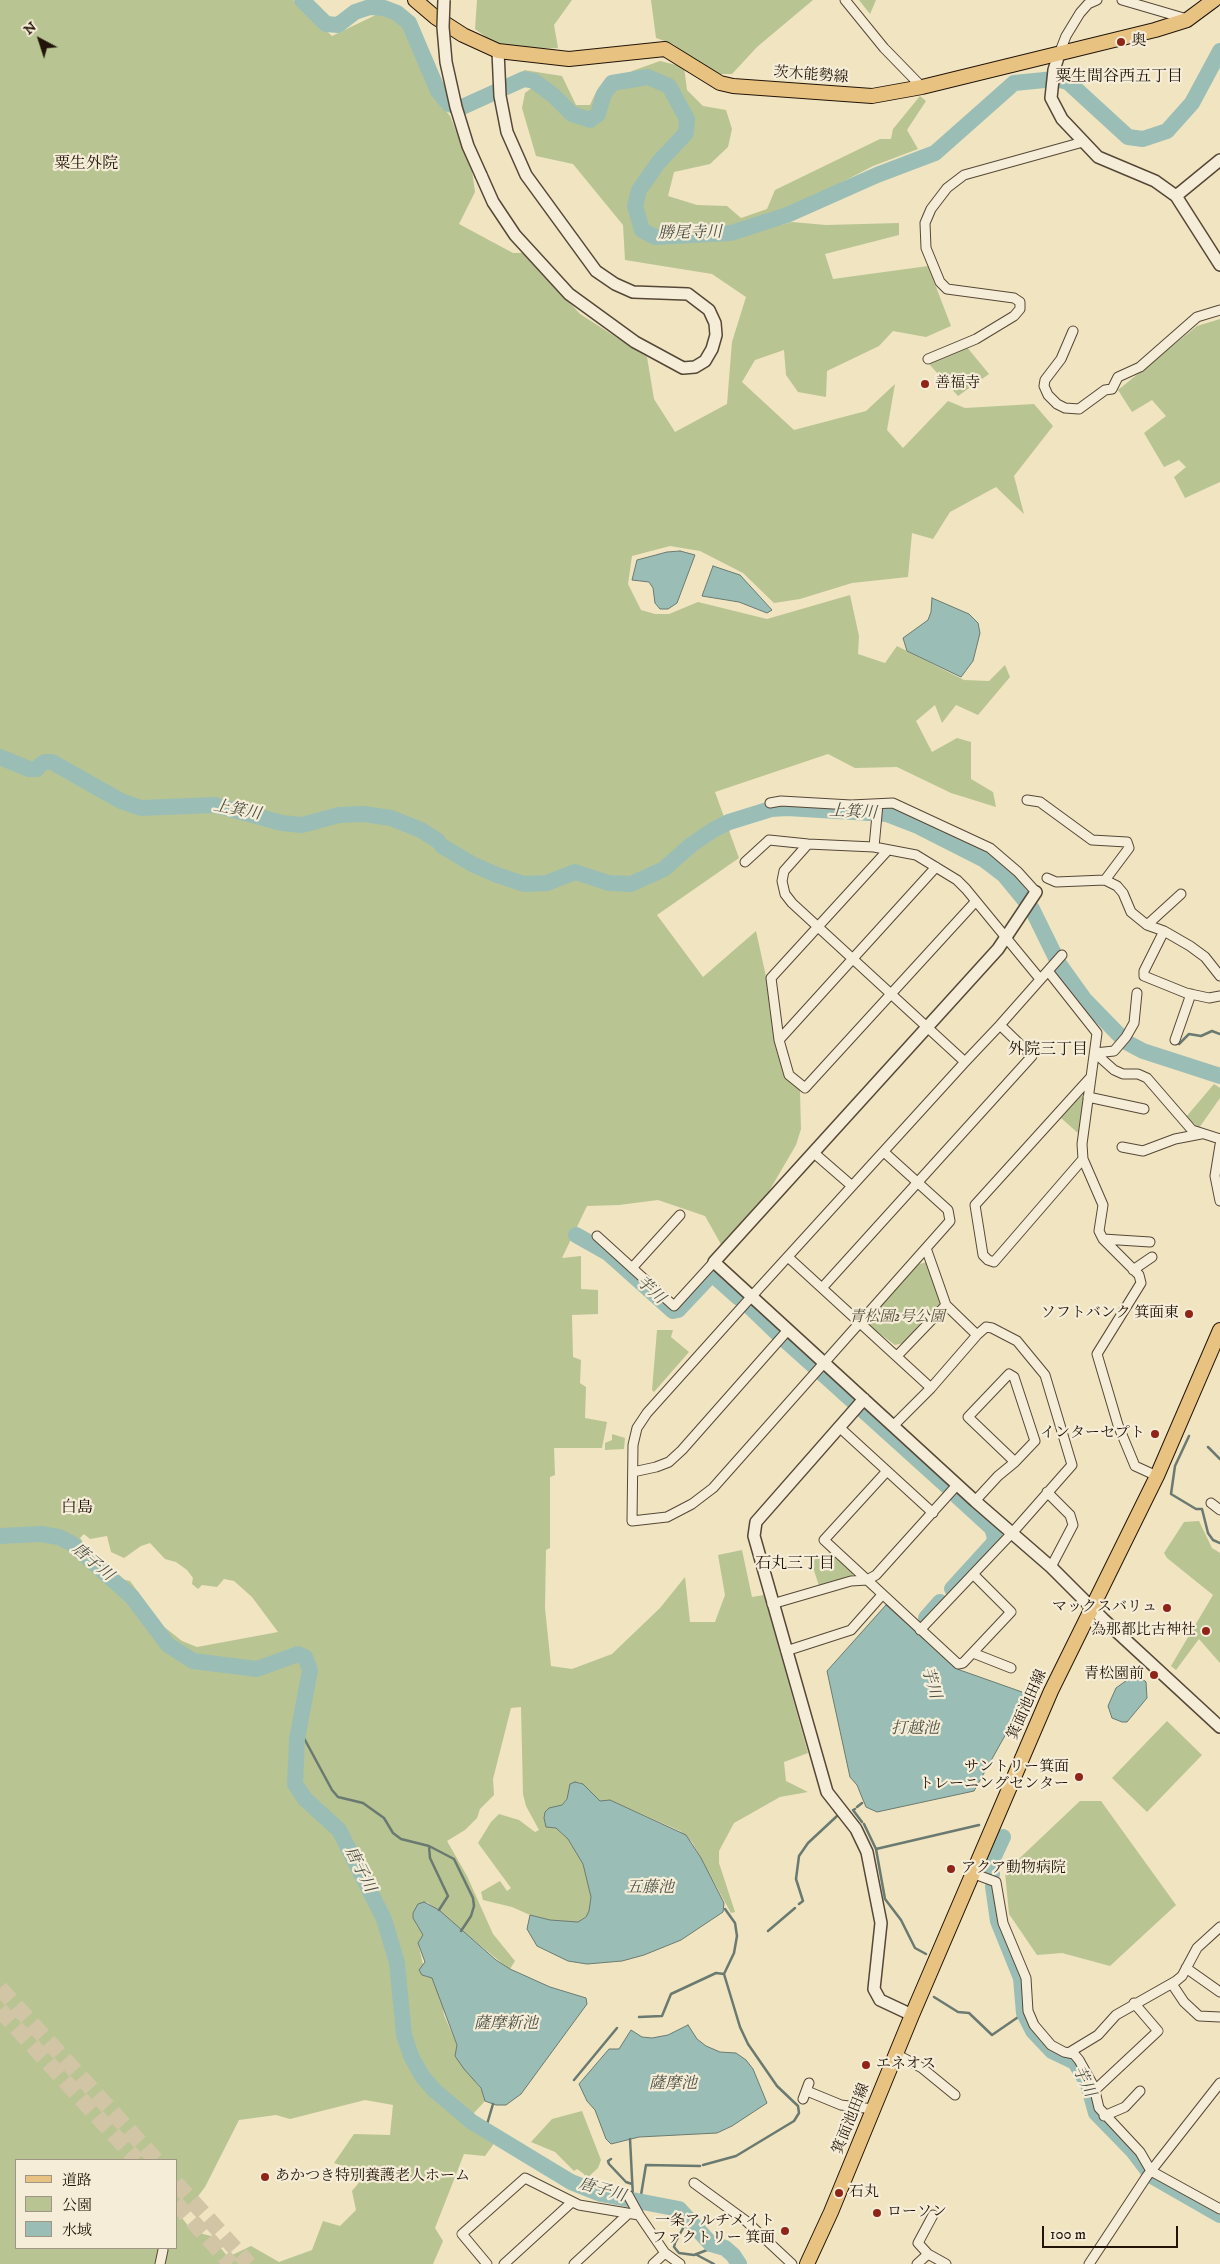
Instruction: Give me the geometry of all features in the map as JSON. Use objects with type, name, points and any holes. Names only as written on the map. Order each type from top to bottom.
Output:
[{"type":"main road","name":"茨木能勢線","points":[[415,0],[435,17],[498,58],[569,59],[665,49],[720,83],[733,86],[872,96],[922,87],[1155,30],[1187,20],[1214,0]]},
{"type":"main road","name":"箕面池田線","points":[[807,2264],[831,2212],[912,2015],[1051,1690],[1093,1608],[1156,1476],[1220,1330]]},
{"type":"street","points":[[444,0],[443,27],[450,80],[468,146],[493,202],[514,235],[569,294],[635,342],[684,368],[695,367],[705,361],[712,349],[716,335],[715,323],[709,310],[688,294],[633,292],[615,284],[596,271],[526,175],[515,154],[505,118],[500,96],[498,58]]},
{"type":"street","points":[[845,0],[884,48],[922,87]]},
{"type":"street","points":[[1097,0],[1088,4],[1080,13],[1059,54],[1054,70],[1051,98],[1062,118],[1098,157],[1154,180],[1176,196],[1220,264]]},
{"type":"street","points":[[1122,0],[1145,3],[1187,20]]},
{"type":"street","points":[[928,359],[976,339],[1014,316],[1020,309],[1020,302],[1014,298],[947,289],[940,282],[926,248],[926,223],[932,209],[946,188],[964,175],[1083,142]]},
{"type":"street","points":[[1176,196],[1220,160]]},
{"type":"street","points":[[1073,332],[1061,359],[1045,380],[1044,386],[1048,395],[1057,404],[1065,408],[1079,409],[1105,390],[1112,389],[1118,377],[1140,367],[1197,317],[1220,310]]},
{"type":"street","points":[[1027,800],[1040,802],[1092,840],[1126,842],[1129,848],[1105,880]]},
{"type":"street","points":[[597,1236],[674,1306],[928,1027],[1006,938],[1031,900],[1018,872],[990,848],[893,803],[878,806],[781,801],[770,803]]},
{"type":"street","points":[[874,847],[878,806]]},
{"type":"street","points":[[745,862],[770,840],[874,847],[916,856],[957,880],[1040,979]]},
{"type":"street","points":[[808,844],[784,870],[782,881],[785,894],[852,960],[892,993],[965,1062]]},
{"type":"street","points":[[888,850],[771,978],[780,1040],[789,1075],[804,1088],[976,901]]},
{"type":"street","points":[[780,1040],[936,867]]},
{"type":"street","points":[[1047,878],[1056,882],[1105,880],[1123,893],[1131,912],[1147,925],[1164,930],[1205,956],[1220,976]]},
{"type":"street","points":[[1147,925],[1181,894]]},
{"type":"street","points":[[1164,930],[1144,976],[1191,994],[1209,998],[1220,996]]},
{"type":"street","points":[[884,1152],[948,1210],[950,1218],[948,1224],[858,1322],[712,1488],[692,1504],[667,1516],[632,1521],[633,1445],[637,1428],[752,1296],[1059,958]]},
{"type":"street","points":[[1048,971],[1096,1031],[1095,1053],[1082,1144],[1083,1159],[1103,1205],[1099,1231],[1103,1239],[1139,1275],[1141,1283],[1097,1354],[1118,1425],[1135,1466],[1156,1476]]},
{"type":"street","points":[[1095,1053],[1114,1051],[1124,1040],[1134,1023],[1137,993]]},
{"type":"street","points":[[1175,1040],[1191,994]]},
{"type":"street","points":[[822,1288],[1032,1056],[1000,1025]]},
{"type":"street","points":[[1095,1053],[1114,1070],[1123,1074],[1138,1074],[1147,1078],[1189,1127],[1201,1134],[1220,1139]]},
{"type":"street","points":[[1083,1159],[994,1262],[988,1260],[983,1255],[975,1206],[1090,1078]]},
{"type":"street","points":[[1088,1097],[1144,1109]]},
{"type":"street","points":[[1122,1147],[1143,1151],[1175,1139],[1201,1134]]},
{"type":"street","points":[[1220,1145],[1215,1176],[1220,1201]]},
{"type":"street","points":[[814,1153],[852,1186]]},
{"type":"street","points":[[632,1268],[680,1215]]},
{"type":"street","points":[[1103,1239],[1150,1242]]},
{"type":"street","points":[[926,1248],[946,1305],[977,1335]]},
{"type":"street","points":[[788,1257],[931,1388]]},
{"type":"street","points":[[1133,1270],[1152,1257]]},
{"type":"street","points":[[714,1262],[823,1362],[860,1404],[893,1426],[975,1501],[1051,1566],[1220,1727]]},
{"type":"street","points":[[897,1356],[946,1305]]},
{"type":"street","points":[[893,1426],[931,1388],[977,1335],[986,1327],[992,1328],[1016,1341],[1045,1375],[1072,1465],[1013,1532],[920,1630]]},
{"type":"street","points":[[633,1472],[662,1465],[682,1450],[788,1330]]},
{"type":"street","points":[[975,1501],[1015,1462],[1035,1441],[1014,1377],[1009,1374],[968,1417],[1015,1462]]},
{"type":"street","points":[[860,1404],[756,1522],[754,1536],[826,1792],[856,1829],[867,1852],[882,1923],[874,1989],[880,2000],[912,2015]]},
{"type":"street","points":[[838,1427],[933,1513]]},
{"type":"street","points":[[887,1471],[824,1540],[958,1664],[963,1663],[1011,1612],[973,1574]]},
{"type":"street","points":[[772,1604],[851,1581],[867,1580],[876,1575],[957,1485]]},
{"type":"street","points":[[1048,1492],[1070,1514],[1073,1525],[1051,1566]]},
{"type":"street","points":[[1211,1504],[1220,1510]]},
{"type":"street","points":[[786,1651],[851,1630],[882,1595]]},
{"type":"street","points":[[972,1653],[1011,1668]]},
{"type":"street","points":[[972,1873],[996,1882],[1003,1922],[1026,1978],[1031,2020],[1051,2044],[1064,2052],[1070,2052],[1098,2035],[1116,2015],[1134,2003],[1172,1984],[1182,1976],[1197,1948],[1220,1928]]},
{"type":"street","points":[[1186,1968],[1220,1992]]},
{"type":"street","points":[[1172,1984],[1198,2020],[1220,2017]]},
{"type":"street","points":[[1095,2090],[1158,2031],[1134,2003]]},
{"type":"street","points":[[1070,2052],[1083,2064],[1095,2090],[1097,2105],[1104,2116],[1135,2146],[1149,2173],[1220,2209]]},
{"type":"street","points":[[896,2054],[922,2068],[956,2096]]},
{"type":"street","points":[[1089,2264],[1149,2173],[1220,2083]]},
{"type":"street","points":[[806,2091],[841,2104],[874,2109]]},
{"type":"street","points":[[1104,2116],[1125,2107],[1140,2091]]},
{"type":"street","points":[[487,2264],[462,2234],[525,2178],[572,2202],[639,2215]]},
{"type":"street","points":[[694,2183],[746,2221],[792,2264]]},
{"type":"street","points":[[630,2199],[665,2252],[680,2264]]},
{"type":"street","points":[[504,2264],[572,2202]]},
{"type":"street","points":[[574,2264],[628,2214]]},
{"type":"street","points":[[933,2215],[918,2243],[928,2254],[946,2264]]},
{"type":"street","points":[[160,2264],[163,2250]]},
{"type":"street","points":[[653,2264],[665,2252]]},
{"type":"street","points":[[917,2264],[928,2254]]},
{"type":"green space","points":[[0,0],[293,0],[332,36],[382,12],[395,18],[408,30],[434,95],[450,116],[472,171],[475,192],[459,224],[513,253],[525,253],[580,314],[647,357],[654,399],[675,432],[727,404],[732,342],[746,297],[712,274],[625,260],[623,225],[573,164],[536,156],[522,108],[525,93],[534,86],[569,117],[589,124],[601,116],[614,87],[647,80],[666,90],[682,119],[682,131],[655,161],[635,188],[630,206],[634,221],[644,236],[653,241],[729,239],[792,222],[826,225],[899,223],[899,235],[825,254],[833,279],[928,266],[951,326],[926,337],[893,331],[879,346],[827,371],[826,397],[798,392],[786,375],[784,350],[755,360],[742,382],[794,430],[866,411],[895,384],[887,430],[903,448],[948,401],[965,408],[1034,404],[1053,426],[1014,476],[1024,514],[996,487],[950,512],[933,539],[912,533],[908,577],[852,583],[800,599],[774,603],[743,573],[700,551],[670,546],[632,556],[628,584],[641,610],[655,614],[669,614],[698,602],[767,619],[850,595],[859,636],[858,654],[885,663],[897,646],[964,680],[989,681],[1005,665],[1010,677],[978,715],[956,705],[942,723],[935,705],[916,721],[932,752],[957,738],[971,742],[971,779],[993,792],[996,807],[951,793],[897,767],[855,768],[828,754],[715,792],[739,858],[657,915],[703,977],[756,931],[783,1054],[800,1091],[801,1129],[796,1145],[761,1205],[722,1246],[705,1216],[658,1200],[619,1205],[587,1206],[562,1258],[581,1256],[581,1289],[598,1290],[598,1314],[572,1315],[573,1357],[581,1360],[580,1383],[586,1387],[585,1418],[607,1422],[602,1448],[554,1448],[555,1475],[550,1477],[550,1548],[546,1550],[545,1608],[551,1666],[572,1669],[612,1654],[660,1608],[685,1577],[690,1622],[715,1622],[725,1595],[718,1555],[742,1550],[752,1597],[764,1595],[808,1753],[784,1762],[786,1781],[808,1792],[780,1797],[734,1823],[719,1851],[719,1863],[735,1912],[731,1913],[692,1842],[680,1831],[610,1800],[600,1801],[579,1782],[562,1805],[545,1812],[544,1818],[549,1828],[556,1828],[568,1839],[583,1864],[591,1897],[589,1914],[578,1922],[550,1920],[530,1915],[512,1907],[483,1900],[481,1892],[500,1881],[507,1891],[511,1888],[478,1843],[491,1822],[499,1814],[519,1820],[535,1832],[539,1830],[526,1806],[523,1794],[521,1707],[511,1708],[493,1779],[494,1795],[480,1809],[477,1818],[465,1830],[447,1841],[467,1876],[493,1934],[515,1961],[510,1969],[427,1902],[415,1922],[423,1935],[418,1943],[426,1977],[432,1977],[442,2001],[444,2015],[457,2045],[455,2056],[485,2094],[485,2101],[473,2114],[496,2134],[493,2145],[485,2156],[464,2154],[435,2228],[443,2241],[433,2264],[0,2264]],"holes":[[[84,1534],[90,1539],[107,1536],[111,1552],[124,1558],[141,1546],[150,1543],[165,1559],[176,1562],[187,1570],[193,1578],[192,1584],[198,1589],[202,1585],[217,1587],[224,1579],[234,1581],[252,1597],[278,1632],[197,1647],[182,1641],[163,1626],[130,1581],[117,1578],[91,1553],[80,1538]],[[365,2100],[393,2105],[390,2135],[354,2134],[334,2163],[367,2173],[352,2191],[356,2210],[340,2226],[323,2221],[312,2250],[279,2262],[251,2246],[228,2257],[211,2236],[192,2231],[179,2214],[192,2204],[205,2187],[239,2120],[276,2115],[290,2119]]]},
{"type":"green space","points":[[477,0],[572,0],[554,25],[558,48],[504,50],[475,29]]},
{"type":"green space","points":[[651,0],[813,0],[757,47],[732,74],[711,74],[673,44],[656,38]]},
{"type":"green space","points":[[859,0],[876,0],[870,14]]},
{"type":"green space","points":[[660,61],[684,67],[687,90],[703,106],[726,110],[732,129],[728,147],[710,164],[674,172],[668,196],[697,205],[727,206],[741,218],[767,209],[775,190],[880,139],[891,139],[893,129],[920,96],[926,101],[907,130],[918,149],[873,166],[787,211],[731,230],[657,234],[646,228],[637,206],[642,191],[658,165],[676,149],[688,134],[690,119],[671,85],[648,75],[628,76],[632,71]]},
{"type":"green space","points":[[524,70],[562,76],[576,105],[590,105],[596,92],[600,97],[596,111],[589,115],[574,111],[557,94],[536,78],[524,76]]},
{"type":"green space","points":[[1220,319],[1220,482],[1185,498],[1174,477],[1186,467],[1179,460],[1164,467],[1144,433],[1166,416],[1152,400],[1132,412],[1118,390],[1197,326]]},
{"type":"green space","points":[[966,346],[989,374],[958,396],[929,364]]},
{"type":"green space","points":[[1214,1084],[1220,1088],[1220,1098],[1199,1128],[1186,1117]]},
{"type":"green space","points":[[1081,1096],[1085,1098],[1079,1134],[1061,1118]]},
{"type":"green space","name":"青松園2号公園","points":[[928,1262],[941,1302],[904,1343],[895,1345],[871,1327],[868,1318],[919,1264]]},
{"type":"green space","points":[[657,1330],[673,1330],[671,1337],[689,1352],[654,1392],[652,1390]]},
{"type":"green space","points":[[612,1434],[625,1438],[624,1449],[605,1450],[605,1443],[612,1440]]},
{"type":"green space","points":[[1199,1521],[1212,1548],[1220,1553],[1220,1663],[1199,1639],[1176,1670],[1171,1666],[1213,1595],[1167,1558],[1164,1553],[1184,1522]]},
{"type":"green space","points":[[832,1552],[853,1571],[853,1577],[819,1586],[811,1561]]},
{"type":"green space","points":[[1167,1721],[1202,1755],[1147,1812],[1112,1778]]},
{"type":"green space","points":[[1080,1801],[1101,1801],[1176,1905],[1110,1966],[1062,1953],[1037,1955],[1009,1914],[1005,1872]]},
{"type":"green space","points":[[582,2111],[601,2160],[598,2168],[586,2179],[584,2174],[577,2169],[574,2171],[555,2152],[531,2142],[552,2119]]},
{"type":"water","points":[[680,551],[695,555],[677,603],[668,609],[660,609],[655,603],[653,588],[649,582],[632,580],[637,560],[667,552]]},
{"type":"water","points":[[713,566],[740,575],[772,610],[767,613],[739,602],[702,596]]},
{"type":"water","points":[[932,598],[969,614],[978,623],[980,633],[973,661],[961,677],[907,651],[903,638],[928,620],[931,612]]},
{"type":"water","name":"打越池","points":[[886,1605],[957,1669],[1022,1692],[1026,1698],[974,1791],[877,1812],[866,1807],[857,1785],[850,1777],[827,1671]]},
{"type":"water","points":[[1139,1676],[1146,1682],[1147,1698],[1127,1722],[1112,1718],[1108,1706],[1116,1688],[1130,1678]]},
{"type":"water","name":"五藤池","points":[[575,1782],[583,1784],[600,1801],[610,1800],[686,1835],[701,1858],[724,1903],[723,1912],[681,1940],[644,1955],[622,1961],[587,1964],[568,1961],[537,1946],[527,1929],[530,1915],[550,1920],[578,1922],[586,1917],[589,1911],[591,1897],[583,1864],[568,1839],[556,1828],[546,1827],[544,1818],[545,1812],[549,1808],[562,1805],[567,1799],[570,1784]]},
{"type":"water","name":"薩摩新池","points":[[424,1902],[439,1910],[496,1960],[510,1969],[550,1987],[586,1998],[587,2004],[521,2094],[506,2105],[496,2105],[485,2101],[481,2088],[455,2056],[457,2045],[432,1978],[422,1975],[419,1970],[425,1962],[418,1943],[423,1935],[413,1918],[413,1913],[418,1904]]},
{"type":"water","name":"薩摩池","points":[[688,2025],[697,2039],[706,2046],[720,2052],[736,2053],[746,2060],[753,2069],[767,2103],[732,2126],[717,2133],[639,2137],[611,2144],[606,2139],[595,2110],[587,2101],[579,2084],[609,2049],[619,2049],[631,2030],[642,2037],[652,2038],[668,2035]]},
{"type":"waterway","name":"勝尾寺川","points":[[302,0],[326,24],[338,25],[355,12],[370,7],[384,8],[397,13],[409,23],[438,91],[449,104],[460,108],[524,79],[534,81],[554,96],[572,114],[590,120],[598,114],[604,94],[612,83],[648,77],[669,86],[687,119],[686,133],[658,163],[639,190],[635,206],[642,230],[655,237],[731,233],[787,215],[877,175],[935,153],[1014,83],[1055,79],[1068,82],[1128,137],[1143,139],[1167,131],[1192,103],[1220,51]]},
{"type":"waterway","name":"上箕川","points":[[0,757],[29,769],[37,769]]},
{"type":"waterway","name":"上箕川","points":[[40,765],[45,762],[52,762],[121,801],[141,808],[215,805],[282,823],[302,825],[339,815],[364,814],[391,818],[421,830],[438,841]]},
{"type":"waterway","name":"上箕川","points":[[442,846],[472,864],[524,884],[547,883],[575,872],[609,883],[631,884],[664,869],[691,845],[713,830],[729,822],[771,809],[787,808],[887,814],[918,826],[983,859],[1004,875],[1032,909],[1059,964],[1084,999],[1126,1042],[1143,1051],[1220,1076]]},
{"type":"waterway","points":[[1179,1044],[1189,1034],[1201,1036],[1212,1031],[1220,1034]]},
{"type":"waterway","name":"芋川","points":[[576,1235],[608,1253],[673,1311],[678,1310],[712,1274],[739,1298]]},
{"type":"waterway","name":"芋川","points":[[750,1307],[778,1334]]},
{"type":"waterway","name":"芋川","points":[[786,1341],[815,1367]]},
{"type":"waterway","name":"芋川","points":[[823,1374],[947,1486]]},
{"type":"waterway","points":[[1189,1436],[1175,1466],[1171,1494],[1196,1509],[1202,1509],[1208,1533],[1213,1540],[1220,1543]]},
{"type":"waterway","points":[[1208,1447],[1220,1459]]},
{"type":"waterway","name":"芋川","points":[[952,1589],[993,1544],[995,1538],[992,1528],[957,1496]]},
{"type":"waterway","name":"唐子川","points":[[0,1536],[41,1534],[59,1537],[71,1543],[132,1597],[168,1645],[193,1661],[257,1669],[298,1654],[305,1657],[310,1670],[297,1739],[295,1784],[305,1799],[339,1830],[384,1919],[397,1963],[404,2035],[411,2056],[422,2076],[434,2090],[472,2122],[571,2182],[601,2194],[679,2209],[711,2244],[725,2248],[739,2264]]},
{"type":"waterway","name":"芋川","points":[[926,1618],[940,1602]]},
{"type":"waterway","points":[[298,1727],[332,1790],[338,1797],[363,1803],[384,1818],[393,1833],[401,1839],[429,1846],[454,1859],[473,1898],[474,1906],[471,1916],[461,1931]]},
{"type":"waterway","points":[[857,1807],[862,1803]]},
{"type":"waterway","points":[[855,1809],[853,1810],[862,1822]]},
{"type":"waterway","points":[[799,1904],[803,1901],[796,1879],[799,1856],[808,1843],[837,1816]]},
{"type":"waterway","points":[[864,1824],[876,1849],[885,1899],[901,1920],[915,1948],[926,1954]]},
{"type":"waterway","points":[[876,1849],[979,1825]]},
{"type":"waterway","name":"芋川","points":[[992,1874],[991,1863],[1003,1837]]},
{"type":"waterway","points":[[429,1846],[430,1858],[448,1896],[439,1910]]},
{"type":"waterway","name":"芋川","points":[[993,1886],[998,1921],[1021,1978],[1024,2013],[1033,2031],[1052,2051],[1075,2062],[1088,2084],[1096,2113],[1133,2151],[1152,2176],[1220,2215]]},
{"type":"waterway","points":[[768,1931],[795,1908]]},
{"type":"waterway","points":[[724,1974],[734,1953],[737,1936],[735,1923],[725,1909]]},
{"type":"waterway","points":[[639,2017],[662,2016],[671,1994],[716,1973],[724,1974],[740,2027],[748,2044],[777,2086],[798,2106],[799,2113],[794,2121],[736,2156],[703,2165]]},
{"type":"waterway","points":[[934,1997],[958,2012],[969,2013],[992,2035],[1024,2013]]},
{"type":"waterway","points":[[574,2080],[617,2028]]},
{"type":"waterway","points":[[485,2131],[493,2104]]},
{"type":"waterway","points":[[630,2139],[633,2197]]},
{"type":"waterway","points":[[611,2159],[608,2161],[609,2164],[626,2182],[632,2184]]},
{"type":"waterway","points":[[640,2201],[646,2165],[700,2166]]},
{"type":"waterway","points":[[688,2219],[675,2243],[674,2247],[679,2253],[694,2255],[720,2245]]},
{"type":"waterway","points":[[697,2255],[714,2264]]},
{"type":"tunnel","points":[[0,1988],[155,2159]]},
{"type":"tunnel","points":[[0,2010],[136,2159]]},
{"type":"tunnel","points":[[178,2185],[249,2264]]},
{"type":"tunnel","points":[[178,2205],[231,2264]]},
{"type":"place","name":"奥","points":[[1121,42]]},
{"type":"place","name":"善福寺","points":[[925,384]]},
{"type":"place","name":"ソフトバンク 箕面東","points":[[1189,1314]]},
{"type":"place","name":"インターセプト","points":[[1155,1434]]},
{"type":"place","name":"マックスバリュ","points":[[1167,1608]]},
{"type":"place","name":"為那都比古神社","points":[[1206,1631]]},
{"type":"place","name":"青松園前","points":[[1154,1675]]},
{"type":"place","name":"サントリー箕面 トレーニングセンター","points":[[1079,1777]]},
{"type":"place","name":"アクア動物病院","points":[[951,1869]]},
{"type":"place","name":"エネオス","points":[[866,2065]]},
{"type":"place","name":"あかつき特別養護老人ホーム","points":[[265,2177]]},
{"type":"place","name":"石丸","points":[[839,2193]]},
{"type":"place","name":"ローソン","points":[[877,2213]]},
{"type":"place","name":"一条アルチメイト ファクトリー 箕面","points":[[785,2231]]},
{"type":"district","name":"粟生間谷西五丁目","points":[[1119,78]]},
{"type":"district","name":"粟生外院","points":[[86,165]]},
{"type":"district","name":"外院三丁目","points":[[1048,1051]]},
{"type":"district","name":"白島","points":[[77,1509]]},
{"type":"district","name":"石丸三丁目","points":[[795,1565]]}]
